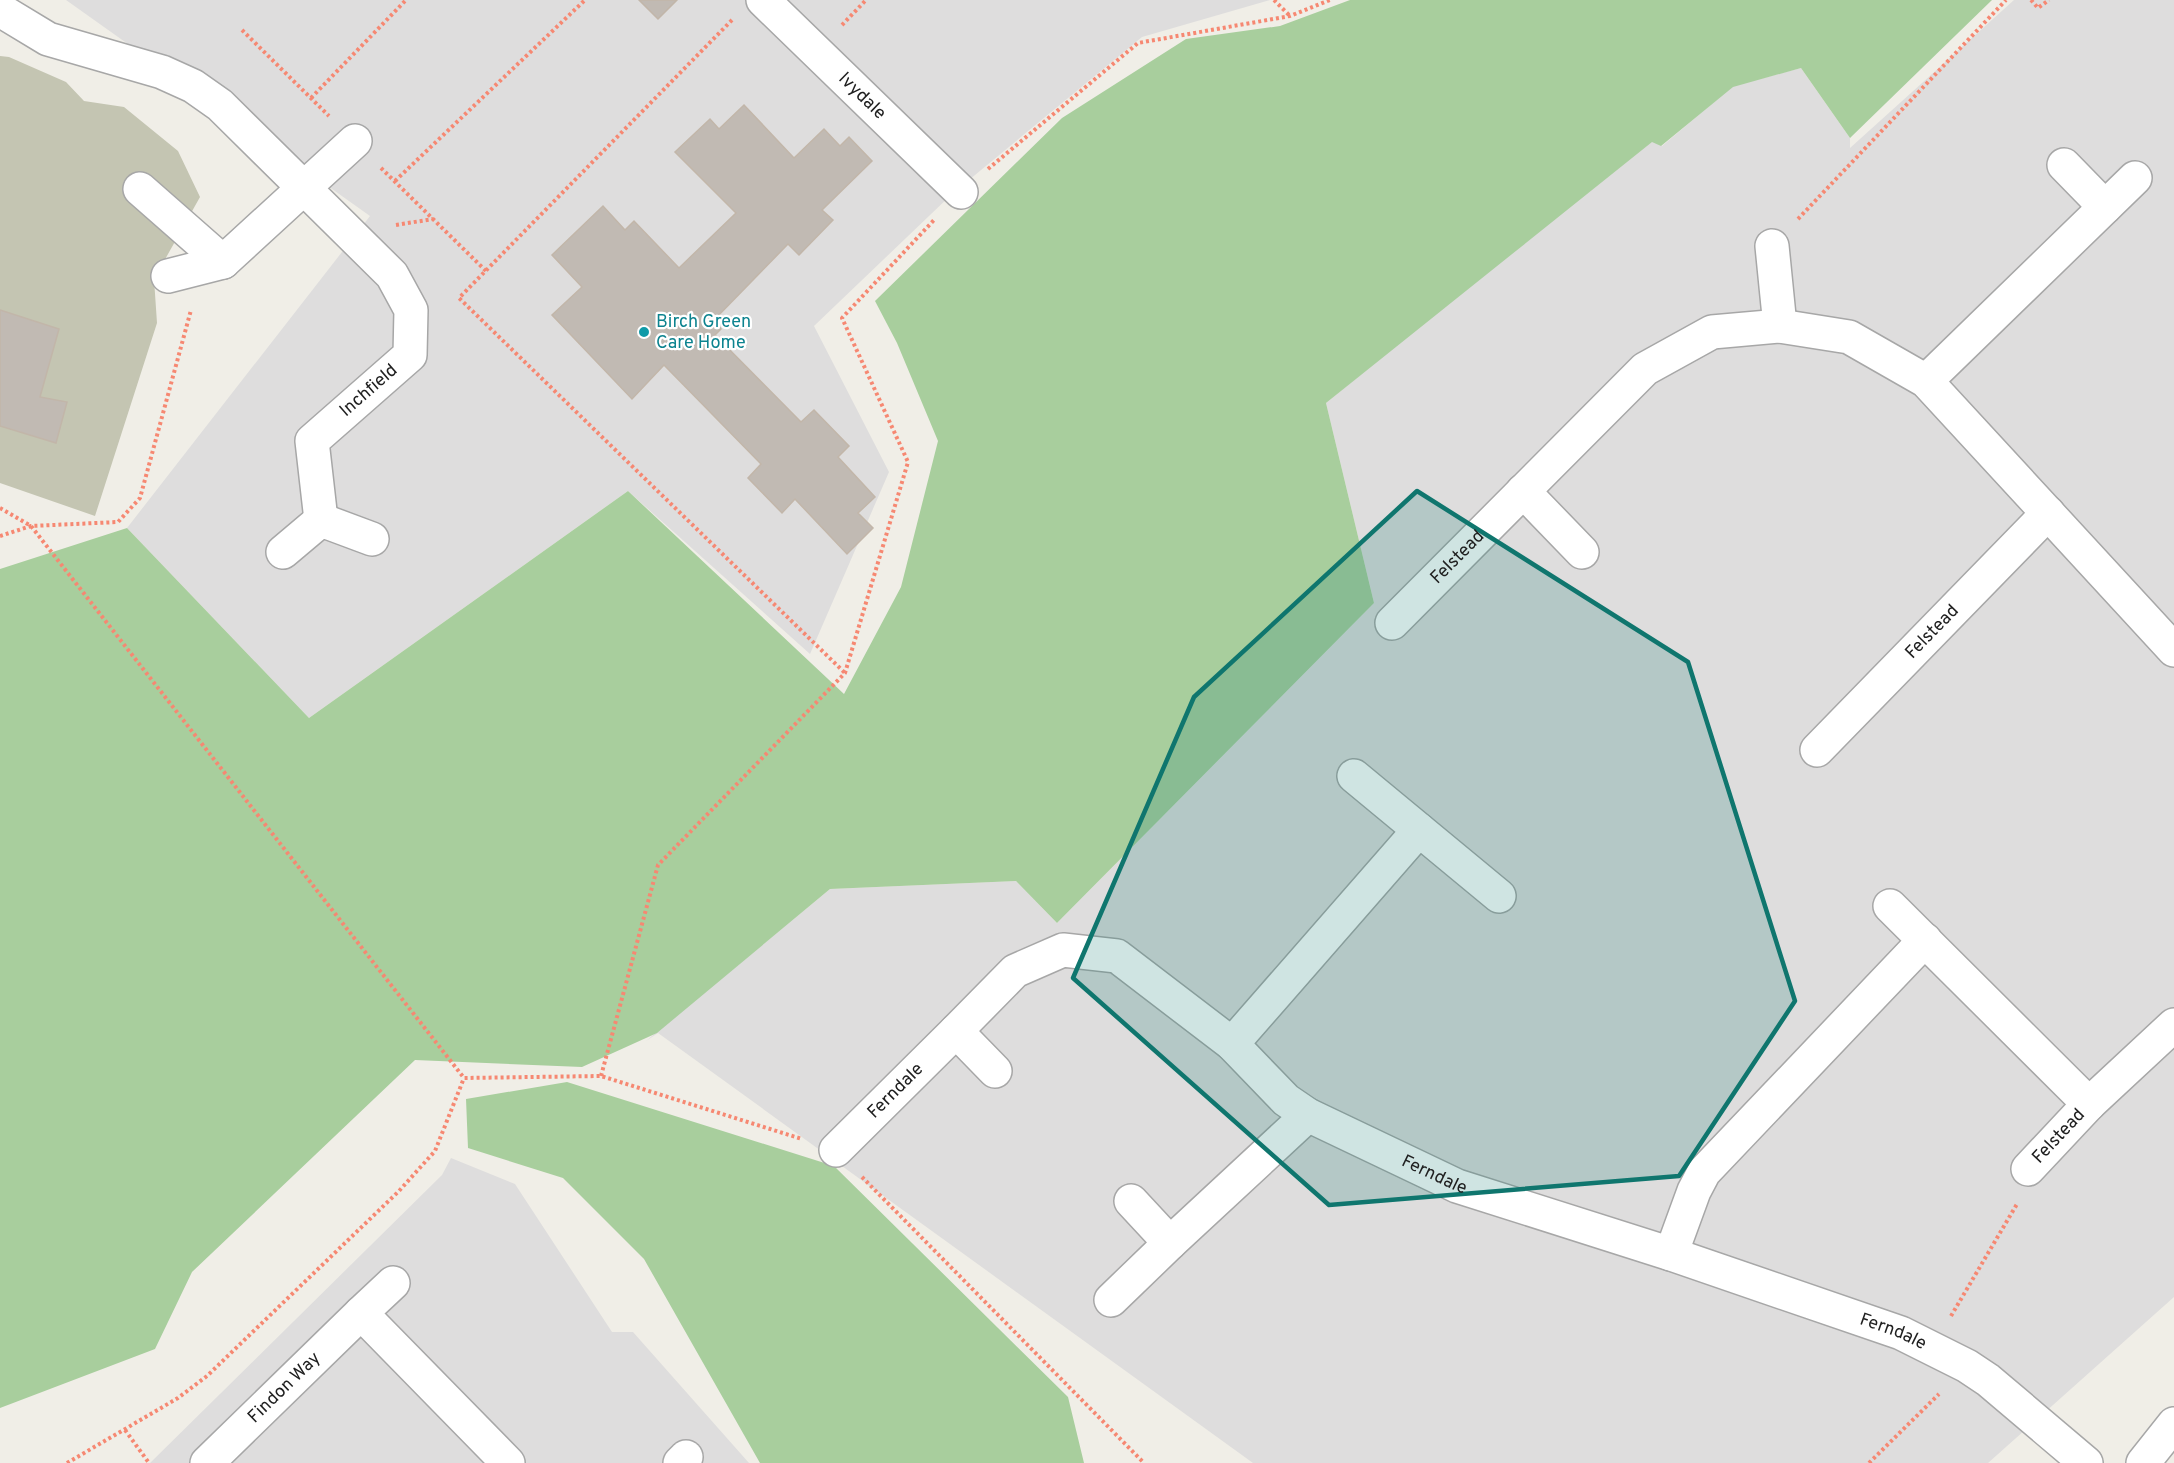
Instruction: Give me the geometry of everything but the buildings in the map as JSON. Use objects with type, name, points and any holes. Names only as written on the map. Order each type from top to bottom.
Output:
[{"type":"street","name":"Ivydale","points":[[763,0],[961,192]]},
{"type":"street","name":"Inchfield","points":[[15,12],[48,39],[162,72],[193,86],[220,105],[392,275],[411,310],[411,355],[312,441],[321,520]]},
{"type":"street","points":[[168,276],[223,262],[355,141]]},
{"type":"street","points":[[2064,165],[2105,207]]},
{"type":"street","points":[[1926,381],[2135,178]]},
{"type":"street","points":[[140,189],[223,262]]},
{"type":"street","points":[[1772,246],[1780,326]]},
{"type":"street","name":"Felstead","points":[[1392,623],[1645,369],[1712,332],[1780,326],[1849,337],[1926,381],[2174,650]]},
{"type":"street","points":[[1523,491],[1582,552]]},
{"type":"street","name":"Felstead","points":[[1817,750],[2048,513]]},
{"type":"street","points":[[283,552],[321,520],[372,539]]},
{"type":"street","points":[[1354,776],[1499,896]]},
{"type":"street","points":[[1232,1044],[1419,830]]},
{"type":"street","points":[[1671,1254],[1694,1191],[1704,1172],[1925,940],[1890,906]]},
{"type":"street","name":"Felstead","points":[[1925,940],[2090,1104]]},
{"type":"street","name":"Ferndale","points":[[836,1150],[1015,971],[1063,950],[1117,956],[1232,1044],[1286,1100],[1308,1115],[1457,1186],[1671,1254],[1901,1333],[1933,1347],[1967,1366],[2086,1463]]},
{"type":"street","name":"Felstead","points":[[2028,1169],[2090,1104],[2174,1025]]},
{"type":"street","points":[[956,1031],[995,1071]]},
{"type":"street","points":[[1111,1300],[1308,1115]]},
{"type":"street","points":[[1131,1201],[1170,1243]]},
{"type":"street","name":"Findon Way","points":[[207,1463],[393,1283]]},
{"type":"street","points":[[361,1313],[508,1463]]},
{"type":"street","points":[[2143,1463],[2174,1424]]},
{"type":"path","points":[[310,98],[406,0]]},
{"type":"path","points":[[395,181],[585,0]]},
{"type":"path","points":[[1274,0],[1290,16]]},
{"type":"path","points":[[601,1076],[658,865],[845,674],[908,462],[842,318],[961,192],[1138,44],[1290,16],[1329,0]]},
{"type":"path","points":[[1772,246],[2006,0]]},
{"type":"path","points":[[2031,0],[2038,8],[2049,0]]},
{"type":"path","points":[[735,17],[459,298],[845,674]]},
{"type":"path","points":[[0,536],[30,526],[118,522],[140,498],[188,315],[223,262]]},
{"type":"path","points":[[0,508],[30,526],[464,1078]]},
{"type":"path","points":[[464,1078],[601,1076],[836,1150],[1144,1463]]},
{"type":"path","points":[[67,1463],[178,1398],[207,1376],[399,1191],[435,1151],[464,1078]]},
{"type":"path","points":[[1933,1347],[2020,1199],[2028,1169]]},
{"type":"path","points":[[1869,1463],[1967,1366]]},
{"type":"path","points":[[125,1430],[149,1463]]},
{"type":"highlighted area","points":[[1417,491],[1688,662],[1795,1001],[1679,1176],[1329,1205],[1073,978],[1194,697]]},
{"type":"shaded area","points":[[66,0],[1270,0],[1142,37],[952,194],[814,326],[889,472],[810,654],[628,491],[309,718],[127,528],[370,216]]},
{"type":"shaded area","points":[[2014,0],[2174,0],[2174,1297],[1988,1463],[1253,1463],[658,1033],[646,1041],[830,889],[1016,881],[1057,923],[1374,603],[1326,403],[1474,282],[1493,261],[1652,141],[1662,146],[1733,86],[1801,68],[1850,138],[1850,148]]},
{"type":"shaded area","points":[[0,56],[9,57],[66,82],[84,101],[124,107],[178,151],[200,197],[154,279],[157,323],[95,516],[0,483]]},
{"type":"shaded area","points":[[451,1158],[515,1184],[612,1332],[633,1332],[749,1463],[150,1463],[442,1175]]},
{"type":"green space","points":[[1350,0],[1992,0],[1850,138],[1801,68],[1733,87],[1661,146],[1652,142],[1326,403],[1374,603],[1057,923],[1016,881],[830,889],[657,1033],[582,1067],[415,1060],[192,1272],[155,1349],[0,1408],[0,569],[127,528],[309,718],[628,491],[844,694],[901,587],[938,441],[897,343],[875,301],[1062,118],[1186,39],[1280,26]]},
{"type":"green space","points":[[567,1082],[834,1166],[1068,1397],[1084,1463],[760,1463],[644,1259],[563,1178],[468,1148],[466,1099]]},
{"type":"place","name":"Birch Green Care Home","points":[[644,332]]}]
